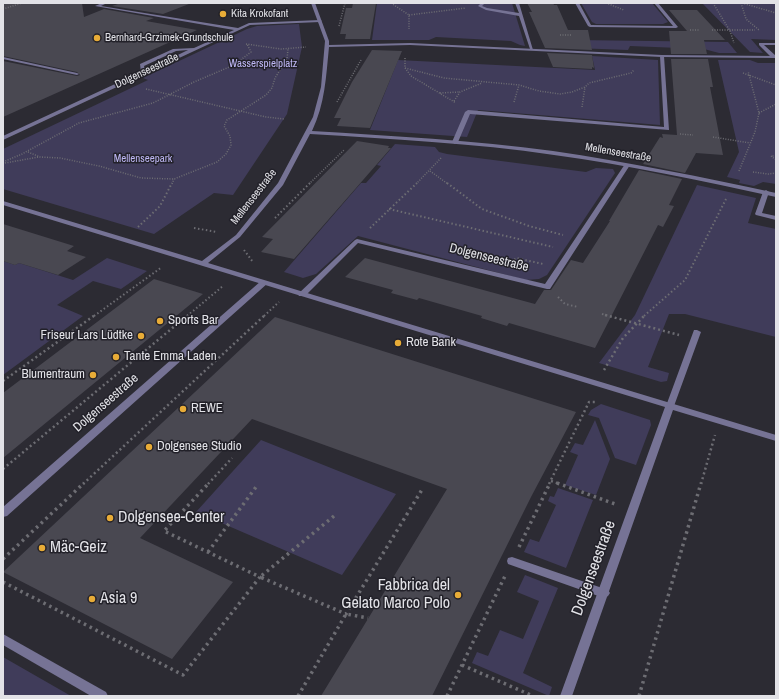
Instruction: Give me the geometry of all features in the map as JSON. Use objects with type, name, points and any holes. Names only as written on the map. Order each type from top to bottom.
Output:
[{"type":"street","points":[[106,3],[98,6],[238,29]]},
{"type":"street","name":"Mellenseestraße","points":[[203,264],[238,236],[281,184],[316,117],[323,87],[327,46],[313,3]]},
{"type":"street","points":[[517,3],[532,50]]},
{"type":"street","points":[[577,3],[590,26],[676,27],[656,3]]},
{"type":"street","points":[[481,4],[486,9],[521,15]]},
{"type":"street","name":"Dolgenseestraße","points":[[3,138],[249,24],[320,21]]},
{"type":"street","points":[[327,46],[370,44],[379,42],[532,50],[619,52],[662,56],[775,57]]},
{"type":"street","points":[[775,57],[760,44],[776,44]]},
{"type":"street","points":[[143,73],[142,65],[175,50],[197,48]]},
{"type":"street","name":"Mellenseestraße","points":[[468,112],[667,129],[662,56]]},
{"type":"street","points":[[3,58],[77,74]]},
{"type":"street","points":[[455,142],[468,112]]},
{"type":"street","name":"Mellenseestraße","points":[[308,132],[455,142],[553,154],[627,165],[776,195]]},
{"type":"street","points":[[546,287],[627,165]]},
{"type":"street","points":[[766,192],[758,214],[776,218]]},
{"type":"street","points":[[3,203],[776,438]]},
{"type":"street","points":[[302,294],[357,241]]},
{"type":"street","name":"Dolgenseestraße","points":[[357,241],[546,287]]},
{"type":"street","name":"Dolgenseestraße","points":[[3,513],[264,283]]},
{"type":"street","name":"Dolgenseestraße","points":[[566,696],[695,335]]},
{"type":"street","points":[[512,561],[604,593]]},
{"type":"street","points":[[3,639],[102,696]]},
{"type":"path","points":[[3,9],[22,3]]},
{"type":"path","points":[[342,17],[345,3]]},
{"type":"path","points":[[391,3],[409,14],[481,4]]},
{"type":"path","points":[[713,3],[730,31],[742,57]]},
{"type":"path","points":[[712,30],[760,30],[752,25],[744,16],[742,3],[776,13]]},
{"type":"path","points":[[409,14],[410,44]]},
{"type":"path","points":[[218,38],[247,44],[288,49],[306,47]]},
{"type":"path","points":[[3,163],[28,152],[78,123],[95,117],[147,106],[244,60],[251,52],[247,44]]},
{"type":"path","points":[[336,104],[370,44]]},
{"type":"path","points":[[3,163],[40,157],[60,158],[99,166],[141,178],[174,179],[217,162],[226,154],[230,145],[230,136],[224,126],[226,120],[266,95],[272,88],[275,78],[286,59],[288,49]]},
{"type":"path","points":[[405,68],[444,78],[519,85],[539,91],[560,94],[585,88],[589,83],[630,73],[637,67],[635,54]]},
{"type":"path","points":[[405,58],[405,68],[411,76],[465,108],[468,112]]},
{"type":"path","points":[[601,374],[623,338],[636,323],[685,280],[728,196],[755,132],[759,113],[750,75],[776,85]]},
{"type":"path","points":[[466,81],[473,86]]},
{"type":"path","points":[[439,93],[460,92],[484,82]]},
{"type":"path","points":[[517,94],[519,85]]},
{"type":"path","points":[[114,87],[133,86],[242,110],[266,117],[284,119]]},
{"type":"path","points":[[454,102],[460,92]]},
{"type":"path","points":[[759,113],[776,104]]},
{"type":"path","points":[[271,222],[359,135]]},
{"type":"path","points":[[713,137],[750,144]]},
{"type":"path","points":[[357,241],[430,171],[455,142]]},
{"type":"path","points":[[28,152],[40,157]]},
{"type":"path","points":[[776,156],[771,156],[776,160]]},
{"type":"path","points":[[739,170],[760,174],[776,172]]},
{"type":"path","points":[[430,171],[482,209],[528,226],[579,238]]},
{"type":"path","points":[[120,239],[157,211],[169,195],[174,179]]},
{"type":"path","points":[[390,209],[546,246]]},
{"type":"path","points":[[3,469],[253,261],[244,249]]},
{"type":"path","points":[[3,381],[177,257]]},
{"type":"path","points":[[546,287],[565,304],[578,307]]},
{"type":"path","points":[[3,559],[291,291]]},
{"type":"path","points":[[602,314],[636,323],[695,335]]},
{"type":"path","points":[[447,696],[589,402],[602,402]]},
{"type":"path","points":[[639,696],[719,420]]},
{"type":"path","points":[[232,458],[164,531],[260,577],[346,614],[368,618]]},
{"type":"path","points":[[551,481],[633,510]]},
{"type":"path","points":[[208,552],[256,487]]},
{"type":"path","points":[[298,696],[423,488]]},
{"type":"path","points":[[3,582],[183,675],[260,577],[334,516]]},
{"type":"path","points":[[462,665],[533,696]]},
{"type":"green space","points":[[377,3],[512,3],[525,46],[511,41],[436,37],[429,40],[372,40]]},
{"type":"green space","points":[[581,3],[652,3],[668,22],[663,24],[596,24],[592,22]]},
{"type":"green space","points":[[702,3],[776,3],[776,40],[751,39],[763,53],[750,52]]},
{"type":"green space","name":"Mellenseepark","points":[[299,24],[302,47],[287,114],[233,195],[214,193],[154,234],[3,189],[3,149],[148,80],[143,78],[247,29],[257,26]]},
{"type":"green space","points":[[574,40],[728,42],[737,53],[719,53],[704,49],[630,46],[628,50],[574,48]]},
{"type":"green space","points":[[592,56],[658,60],[660,125],[478,110],[467,137],[370,130],[398,60],[595,70]]},
{"type":"green space","points":[[718,60],[750,60],[758,63],[776,63],[776,184],[763,182],[754,186],[739,183],[740,180],[727,177],[739,152]]},
{"type":"green space","points":[[395,144],[435,147],[439,152],[447,154],[586,172],[596,168],[613,169],[615,173],[547,275],[539,279],[526,280],[358,236],[316,274],[303,278],[284,272],[361,183],[366,183],[381,166],[377,165]]},
{"type":"green space","points":[[697,185],[756,198],[748,223],[776,229],[776,337],[685,314],[669,314],[648,367],[669,373],[667,381],[661,382],[599,363],[635,315]]},
{"type":"green space","points":[[107,258],[147,271],[121,289],[93,281],[57,305],[83,316],[3,375],[3,261],[15,265],[19,263],[73,280]]},
{"type":"green space","points":[[601,404],[650,420],[651,425],[636,465],[615,458],[599,418],[588,415],[591,410]]},
{"type":"green space","points":[[595,420],[610,459],[596,495],[565,485],[578,455],[570,452],[575,443],[583,445]]},
{"type":"green space","points":[[261,440],[396,494],[342,575],[196,512]]},
{"type":"green space","points":[[558,488],[593,500],[566,568],[524,552],[530,539],[539,542],[556,505],[548,501],[550,496],[554,497]]},
{"type":"green space","points":[[525,575],[558,588],[523,673],[552,687],[549,696],[472,663],[477,652],[488,656],[500,630],[523,639],[539,601],[517,592]]},
{"type":"green space","points":[[3,657],[71,696],[3,696]]},
{"type":"building","name":"Bernhard-Grzimek-Grundschule","points":[[3,3],[82,3],[84,17],[104,9],[154,18],[146,21],[197,30],[3,117],[3,61],[77,76],[80,75],[77,72],[3,56]]},
{"type":"building","points":[[121,3],[189,4],[163,14],[112,6]]},
{"type":"building","points":[[353,3],[376,3],[370,39],[345,39],[346,34],[340,34],[346,8],[352,8]]},
{"type":"building","points":[[527,3],[553,3],[554,5],[557,5],[568,30],[588,30],[592,50],[545,48],[529,12],[532,12]]},
{"type":"building","points":[[669,10],[697,10],[725,40],[704,40],[707,54],[671,54],[669,31],[687,31]]},
{"type":"building","points":[[372,50],[402,51],[370,128],[337,126],[341,118],[334,118],[352,82]]},
{"type":"building","points":[[547,53],[592,55],[594,68],[553,67]]},
{"type":"building","points":[[671,59],[708,59],[713,87],[710,87],[723,155],[696,153],[685,173],[643,164],[660,137],[663,138],[662,134],[677,135]]},
{"type":"building","points":[[357,141],[389,146],[388,148],[391,148],[294,259],[261,252],[273,239],[262,237]]},
{"type":"building","points":[[639,170],[682,179],[669,205],[674,206],[663,227],[658,225],[595,348],[509,323],[507,326],[481,318],[482,316],[419,298],[417,300],[391,293],[393,290],[345,277],[365,258],[535,304],[544,290],[551,290],[571,260],[583,263],[610,221]]},
{"type":"building","points":[[3,224],[74,246],[67,251],[86,257],[58,275],[19,263],[15,265],[3,261]]},
{"type":"building","points":[[154,279],[203,294],[3,458],[3,393]]},
{"type":"building","name":"Dolgensee-Center","points":[[275,317],[576,412],[531,497],[432,696],[321,696],[447,489],[252,419],[140,538],[233,582],[172,659],[3,572]]},
{"type":"place","name":"Kita Krokofant","points":[[223,14]]},
{"type":"place","name":"Bernhard-Grzimek-Grundschule","points":[[97,38]]},
{"type":"place","name":"Sports Bar","points":[[160,321]]},
{"type":"place","name":"Friseur Lars Lüdtke","points":[[141,336]]},
{"type":"place","name":"Rote Bank","points":[[398,343]]},
{"type":"place","name":"Tante Emma Laden","points":[[116,357]]},
{"type":"place","name":"Blumentraum","points":[[93,375]]},
{"type":"place","name":"REWE","points":[[183,409]]},
{"type":"place","name":"Dolgensee Studio","points":[[149,447]]},
{"type":"place","name":"Dolgensee-Center","points":[[110,518]]},
{"type":"place","name":"Mäc-Geiz","points":[[42,548]]},
{"type":"place","name":"Fabbrica del Gelato Marco Polo","points":[[458,595]]},
{"type":"place","name":"Asia 9","points":[[92,599]]},
{"type":"park label","name":"Wasserspielplatz","points":[[263,64]]}]
